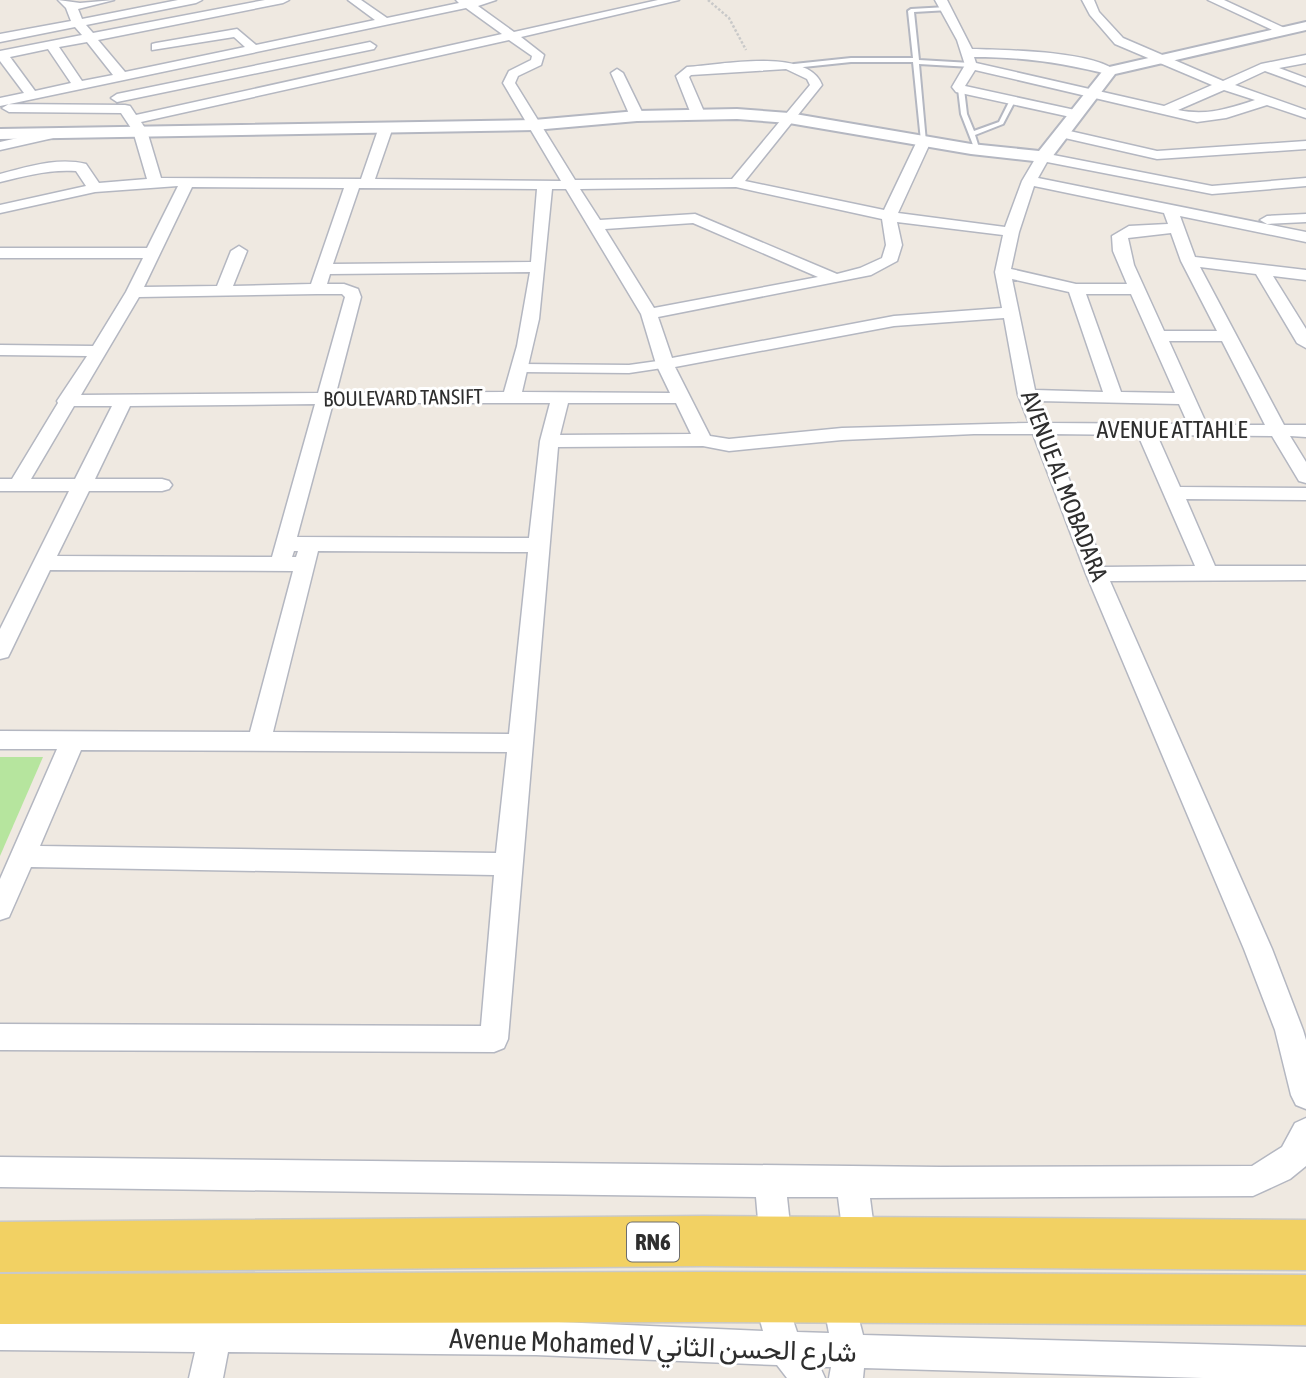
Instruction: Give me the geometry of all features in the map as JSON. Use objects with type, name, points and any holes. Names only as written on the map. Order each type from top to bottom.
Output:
[{"type":"main road","name":"RN6","points":[[0,1247],[776,1243],[1306,1245]]},
{"type":"main road","name":"RN6","points":[[0,1299],[838,1297],[1306,1300]]},
{"type":"street","points":[[108,0],[68,3],[78,23],[121,76]]},
{"type":"street","points":[[0,38],[196,0]]},
{"type":"street","points":[[32,95],[1,55],[283,0]]},
{"type":"street","points":[[354,0],[385,22]]},
{"type":"street","points":[[0,103],[102,79],[385,22],[466,2],[491,0]]},
{"type":"street","points":[[129,115],[673,0]]},
{"type":"street","points":[[1090,0],[1094,13],[1119,41],[1220,84],[1306,114]]},
{"type":"street","points":[[1214,0],[1285,31]]},
{"type":"street","points":[[466,2],[538,55],[537,62],[513,74],[509,80],[649,314],[665,364],[703,440]]},
{"type":"street","points":[[944,5],[969,59],[958,87],[1075,114]]},
{"type":"street","points":[[969,59],[1048,56],[1090,64],[1110,71],[1163,61],[1306,26]]},
{"type":"street","points":[[156,47],[237,33],[253,49]]},
{"type":"street","points":[[51,45],[78,85]]},
{"type":"street","points":[[1,138],[57,133],[370,46]]},
{"type":"street","points":[[969,59],[1092,93],[1197,118],[1212,117],[1269,100]]},
{"type":"street","points":[[1164,111],[1220,84],[1265,67],[1306,59]]},
{"type":"street","points":[[698,114],[682,76],[697,69],[794,66],[809,73],[816,85],[736,183]]},
{"type":"street","points":[[1265,67],[1306,82]]},
{"type":"street","name":"AVENUE AL MOBADARA","points":[[1110,71],[1043,157],[1029,181],[1011,232],[1003,272],[1027,395],[1038,429],[1096,574],[1258,949],[1289,1030],[1306,1095]]},
{"type":"street","points":[[617,73],[637,116]]},
{"type":"street","points":[[102,79],[129,115],[155,182]]},
{"type":"street","points":[[0,103],[20,110],[386,127],[534,125],[637,116],[755,114],[924,141],[975,142],[1212,190],[1306,182]]},
{"type":"street","points":[[1,138],[20,110]]},
{"type":"street","points":[[317,289],[386,127]]},
{"type":"street","points":[[1061,133],[1157,155],[1306,145]]},
{"type":"street","points":[[649,314],[835,279],[865,272],[889,261],[894,245],[889,216],[924,141]]},
{"type":"street","points":[[0,178],[68,165],[81,167],[95,188]]},
{"type":"street","points":[[1029,181],[1306,237]]},
{"type":"street","points":[[0,209],[95,188],[155,182],[545,185],[736,183],[889,216],[1011,232]]},
{"type":"street","points":[[9,485],[66,401],[134,292],[187,182]]},
{"type":"street","points":[[511,397],[522,368],[538,267],[545,185]]},
{"type":"street","points":[[1273,185],[1306,218]]},
{"type":"street","points":[[1170,210],[1189,261],[1277,430],[1306,477]]},
{"type":"street","points":[[596,225],[695,218],[835,279]]},
{"type":"street","points":[[1228,222],[1306,218]]},
{"type":"street","points":[[1176,228],[1129,231],[1120,236],[1121,251],[1200,430]]},
{"type":"street","points":[[223,290],[239,251]]},
{"type":"street","points":[[0,253],[153,253]]},
{"type":"street","points":[[1189,261],[1306,275]]},
{"type":"street","points":[[325,269],[538,267]]},
{"type":"street","points":[[1260,268],[1306,343]]},
{"type":"street","points":[[1003,272],[1076,289],[1137,289]]},
{"type":"street","points":[[134,292],[317,289],[347,289],[352,292],[282,554]]},
{"type":"street","points":[[1076,289],[1114,398]]},
{"type":"street","points":[[522,368],[629,369],[894,321],[1012,312]]},
{"type":"street","points":[[1159,336],[1229,336]]},
{"type":"street","points":[[0,350],[96,351]]},
{"type":"street","points":[[1027,395],[1185,398]]},
{"type":"street","points":[[0,1037],[494,1039],[549,440],[561,396]]},
{"type":"street","name":"BOULEVARD TANSIFT","points":[[124,400],[561,396],[682,398]]},
{"type":"street","points":[[1086,397],[1099,429]]},
{"type":"street","points":[[0,651],[124,400],[66,401]]},
{"type":"street","name":"AVENUE ATTAHLE","points":[[549,440],[703,440],[729,445],[932,429],[1306,430]]},
{"type":"street","points":[[1146,429],[1208,573]]},
{"type":"street","points":[[9,485],[162,485]]},
{"type":"street","points":[[1173,493],[1306,494]]},
{"type":"street","points":[[44,563],[539,545]]},
{"type":"street","points":[[259,742],[308,554]]},
{"type":"street","points":[[1096,574],[1306,573]]},
{"type":"street","points":[[0,740],[521,743]]},
{"type":"street","points":[[0,909],[73,741]]},
{"type":"street","points":[[22,856],[508,864]]},
{"type":"street","points":[[0,1172],[1078,1184],[1253,1181],[1298,1156],[1306,1133]]},
{"type":"street","points":[[770,1181],[776,1243]]},
{"type":"street","points":[[852,1182],[860,1244]]},
{"type":"street","points":[[838,1297],[848,1364]]},
{"type":"street","points":[[770,1299],[785,1348],[808,1378]]},
{"type":"street","name":"Avenue Mohamed V شارع الحسن الثاني","points":[[0,1333],[536,1338],[785,1348],[848,1364],[1306,1364]]},
{"type":"street","points":[[205,1378],[215,1335]]},
{"type":"lane","points":[[924,141],[912,9],[944,5]]},
{"type":"lane","points":[[794,66],[851,60],[969,59]]},
{"type":"lane","points":[[961,89],[961,104],[975,142],[1001,123],[1012,101]]},
{"type":"path","points":[[708,0],[729,18],[753,66]]},
{"type":"green space","points":[[0,757],[43,757],[0,856]]}]
